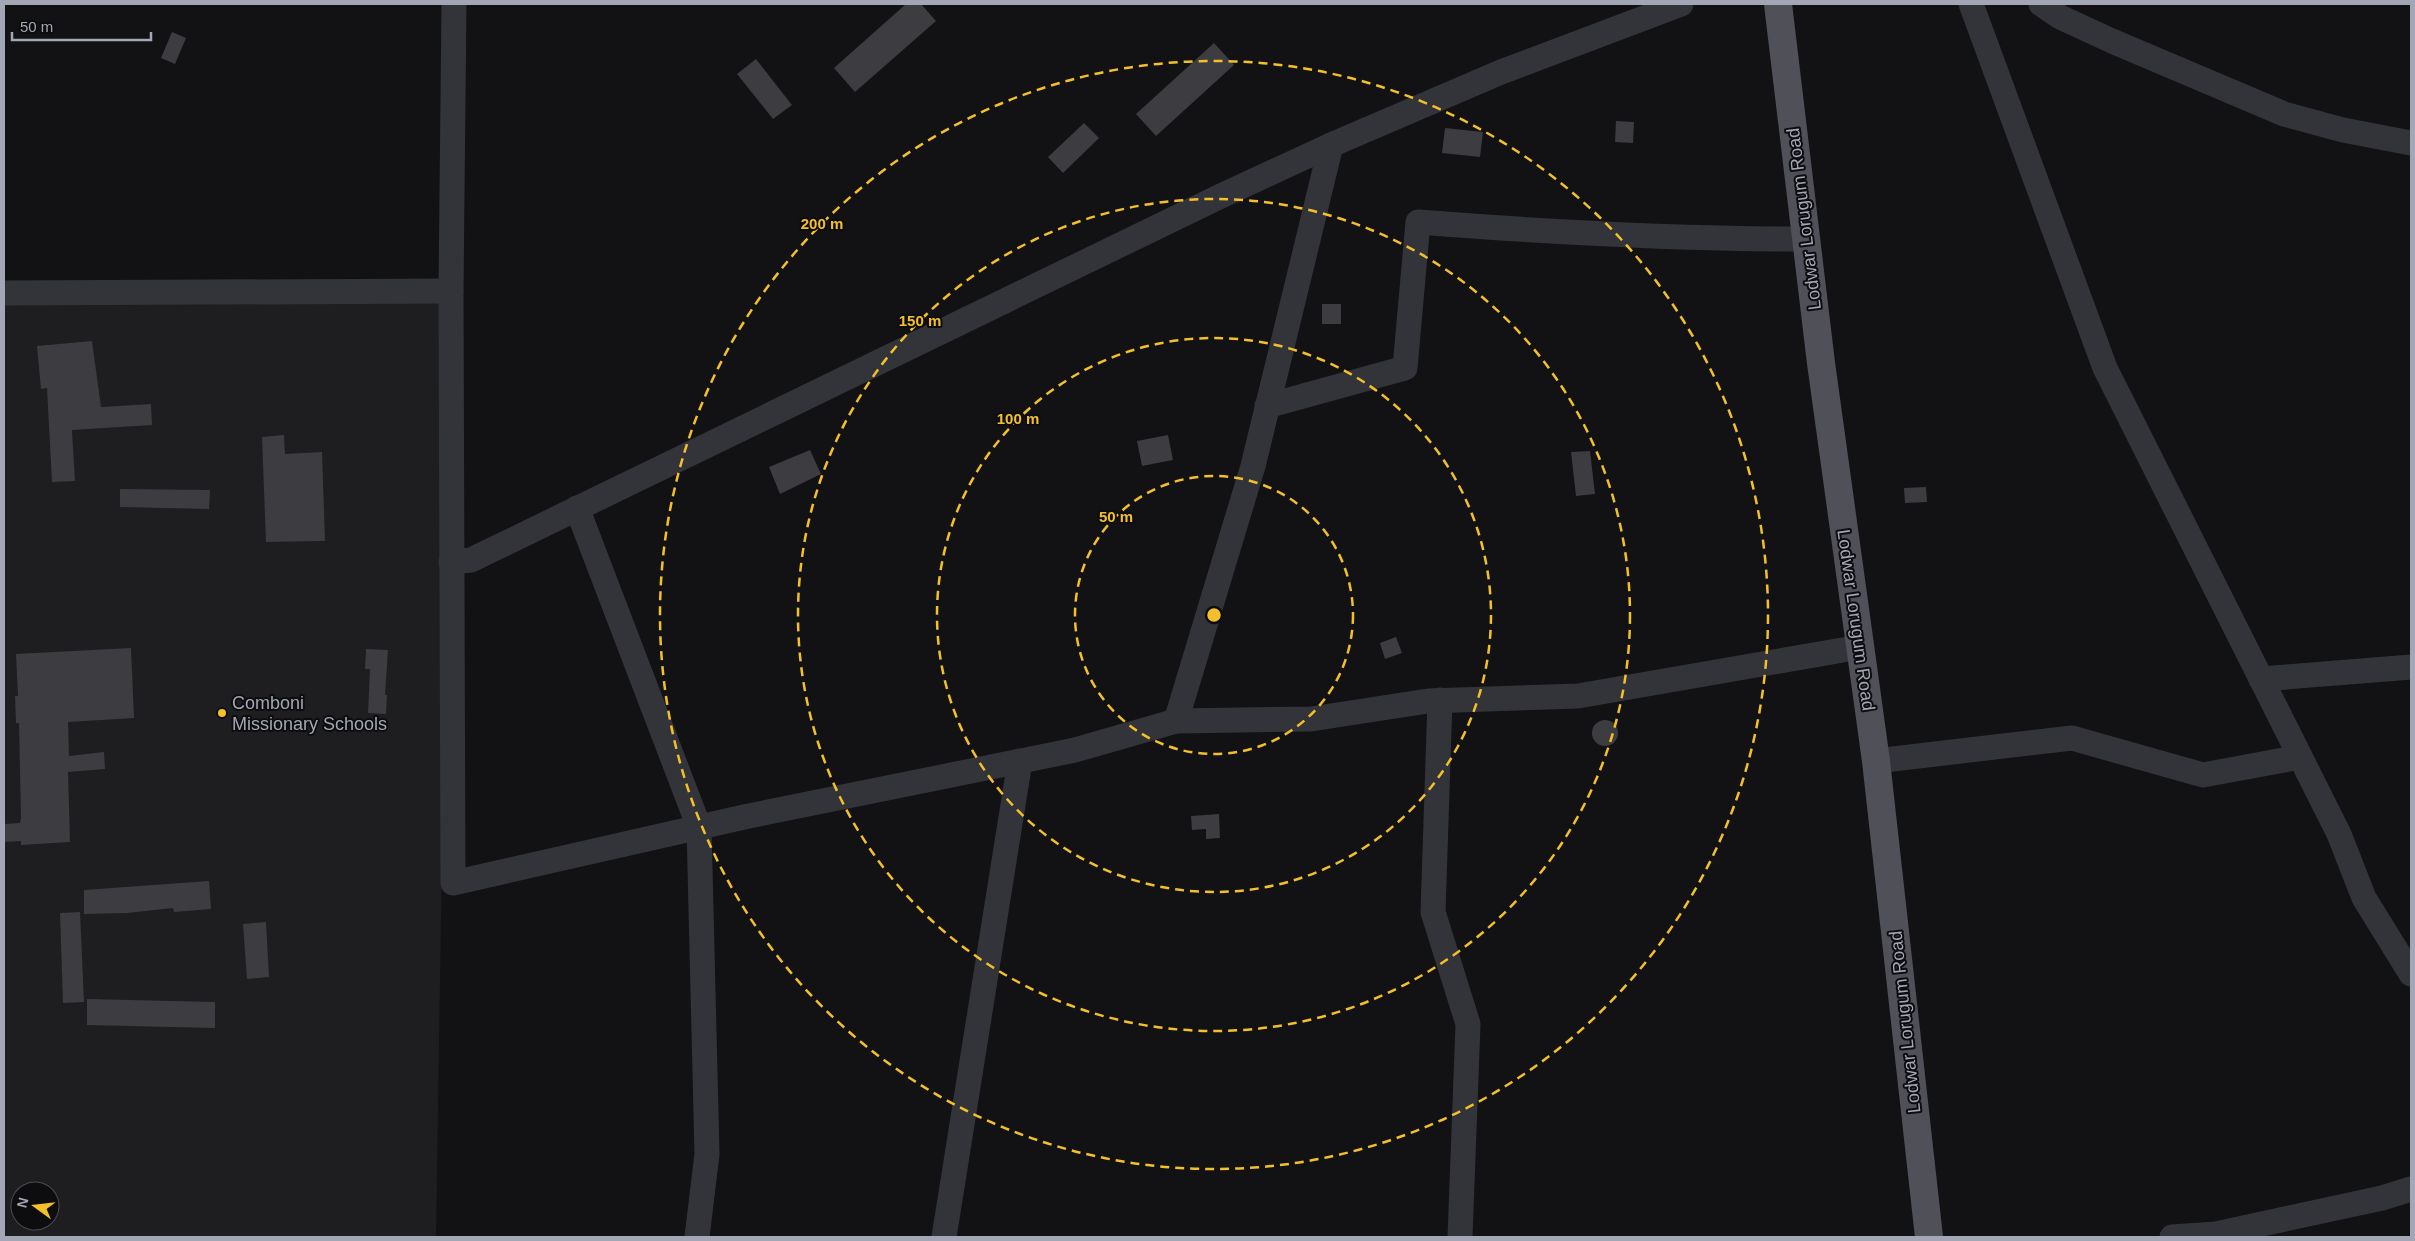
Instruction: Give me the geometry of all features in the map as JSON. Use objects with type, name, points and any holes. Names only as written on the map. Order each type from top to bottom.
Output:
[{"type":"main road","name":"Lodwar Lorugum Road","points":[[1778,4],[1821,363],[1876,761],[1930,1237]]},
{"type":"street","points":[[454,4],[451,291],[453,883],[699,827],[1075,750],[1176,720],[1311,719],[1440,700],[1578,696],[1860,647]]},
{"type":"street","points":[[451,562],[471,560],[1215,199],[1331,145],[1501,72],[1681,4]]},
{"type":"street","points":[[1971,4],[2105,368],[2339,834],[2364,898],[2411,974]]},
{"type":"street","points":[[2042,4],[2060,17],[2112,42],[2284,114],[2343,130],[2411,143]]},
{"type":"street","points":[[1176,720],[1253,466],[1331,145]]},
{"type":"street","points":[[1267,406],[1405,368],[1418,222],[1547,232],[1693,239],[1806,239]]},
{"type":"street","points":[[4,293],[451,291]]},
{"type":"street","points":[[577,508],[699,827],[706,1154],[697,1237]]},
{"type":"street","points":[[2261,679],[2411,667]]},
{"type":"street","points":[[1440,700],[1433,912],[1468,1024],[1460,1237]]},
{"type":"street","points":[[1876,761],[2072,738],[2203,775],[2300,757]]},
{"type":"street","points":[[944,1237],[1020,761]]},
{"type":"street","points":[[2172,1237],[2216,1234],[2382,1198],[2411,1189]]},
{"type":"shaded area","name":"Comboni Missionary Schools","points":[[441,295],[442,855],[436,1236],[4,1237],[4,297]]},
{"type":"building","points":[[906,4],[921,4],[936,21],[855,92],[834,68]]},
{"type":"building","points":[[172,32],[186,38],[175,64],[161,58]]},
{"type":"building","points":[[1214,43],[1234,65],[1156,136],[1136,114]]},
{"type":"building","points":[[756,59],[792,105],[773,119],[737,74]]},
{"type":"building","points":[[1616,121],[1634,122],[1633,143],[1615,142]]},
{"type":"building","points":[[1084,123],[1099,138],[1063,173],[1048,157]]},
{"type":"building","points":[[1445,128],[1483,132],[1480,157],[1442,153]]},
{"type":"building","points":[[1322,304],[1341,304],[1341,324],[1322,324]]},
{"type":"building","points":[[92,341],[101,407],[151,404],[152,425],[72,430],[75,481],[52,482],[47,388],[41,389],[37,346]]},
{"type":"building","points":[[284,435],[285,454],[322,452],[325,541],[266,542],[262,437]]},
{"type":"building","points":[[1168,435],[1173,460],[1142,466],[1137,441]]},
{"type":"building","points":[[810,450],[821,474],[780,494],[769,467]]},
{"type":"building","points":[[1590,451],[1595,494],[1576,496],[1571,452]]},
{"type":"building","points":[[1926,487],[1927,502],[1905,503],[1904,488]]},
{"type":"building","points":[[120,489],[210,490],[209,509],[120,507]]},
{"type":"building","points":[[1396,637],[1402,653],[1385,659],[1380,643]]},
{"type":"building","points":[[131,648],[134,718],[68,722],[69,756],[104,752],[105,769],[68,772],[70,842],[21,845],[21,841],[4,842],[4,824],[20,823],[21,818],[19,723],[16,723],[15,696],[18,696],[16,654]]},
{"type":"building","points":[[366,649],[388,650],[385,695],[387,695],[386,714],[368,713],[370,669],[365,669]]},
{"type":"building","points":[[1605,720],[1615,723],[1618,733],[1615,743],[1605,746],[1595,743],[1592,733],[1595,723]]},
{"type":"building","points":[[1219,814],[1220,838],[1206,839],[1206,829],[1192,830],[1191,816]]},
{"type":"building","points":[[209,881],[211,909],[174,912],[173,908],[127,913],[84,914],[84,890]]},
{"type":"building","points":[[80,912],[84,1002],[63,1003],[60,913]]},
{"type":"building","points":[[266,922],[269,977],[247,979],[243,924]]},
{"type":"building","points":[[87,999],[215,1002],[215,1028],[87,1025]]},
{"type":"place","name":"Comboni Missionary Schools","points":[[222,713]]}]
